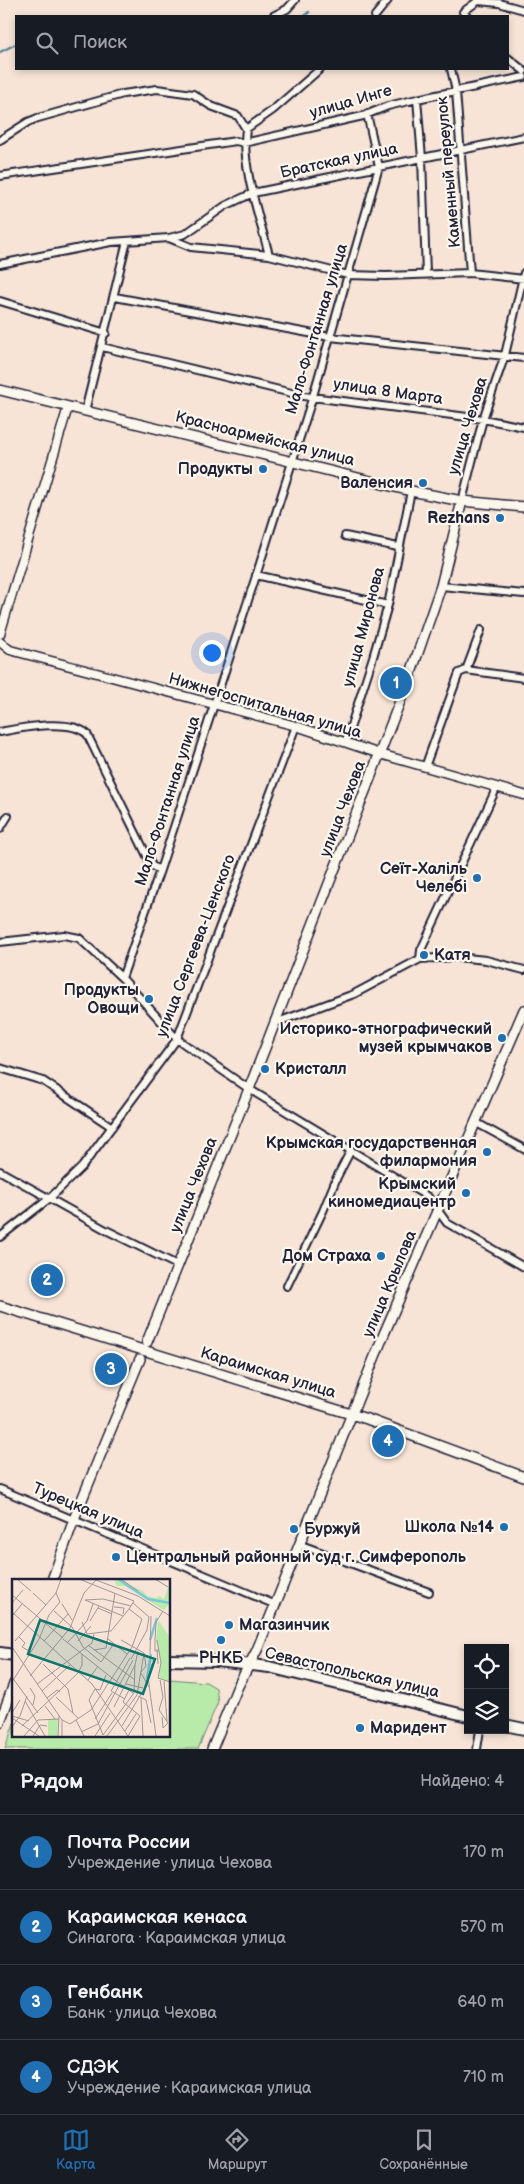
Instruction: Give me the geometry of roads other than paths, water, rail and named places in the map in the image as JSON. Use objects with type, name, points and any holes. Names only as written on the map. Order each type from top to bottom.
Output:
[{"type":"main road","name":"Красноармейская улица","points":[[0,390],[68,408],[292,460],[411,491],[462,501],[524,508]]},
{"type":"main road","name":"улица Чехова","points":[[148,1342],[380,754],[442,586],[462,501]]},
{"type":"main road","name":"улица Крылова","points":[[212,1749],[276,1605],[384,1334],[524,1010]]},
{"type":"main road","name":"Караимская улица","points":[[0,1306],[352,1415],[451,1449],[524,1477]]},
{"type":"main road","points":[[52,1579],[74,1520],[140,1359]]},
{"type":"main road","name":"Севастопольская улица","points":[[170,1660],[217,1661],[269,1667],[464,1715]]},
{"type":"main road","points":[[0,1722],[12,1689]]},
{"type":"main road","points":[[509,1726],[524,1729]]},
{"type":"street","points":[[276,15],[287,9],[294,0]]},
{"type":"street","points":[[377,15],[388,0]]},
{"type":"street","points":[[465,14],[477,1],[499,3],[524,10]]},
{"type":"street","points":[[509,59],[524,71]]},
{"type":"street","points":[[246,129],[273,110],[319,70]]},
{"type":"street","name":"Каменный переулок","points":[[451,70],[456,91],[470,273]]},
{"type":"street","name":"улица Инге","points":[[0,176],[217,143],[236,141],[244,143],[363,116],[417,99],[524,77]]},
{"type":"street","points":[[0,140],[28,122],[38,118],[123,94],[157,89],[193,94],[211,106],[238,116],[246,129],[244,143],[253,193],[270,255]]},
{"type":"street","points":[[417,99],[422,158],[426,274]]},
{"type":"street","name":"Мало-Фонтанная улица","points":[[122,978],[160,870],[313,396],[379,167],[367,114]]},
{"type":"street","name":"Братская улица","points":[[169,238],[185,234],[225,206],[253,193],[524,138]]},
{"type":"street","points":[[0,264],[111,242],[169,238],[191,247],[270,255],[348,275],[386,276],[470,273],[524,276]]},
{"type":"street","points":[[85,411],[106,334],[127,241]]},
{"type":"street","name":"улица Чехова","points":[[462,501],[483,419],[504,355],[524,276]]},
{"type":"street","points":[[115,297],[330,337],[524,358]]},
{"type":"street","points":[[0,301],[106,334]]},
{"type":"street","name":"улица 8 Марта","points":[[102,347],[304,396],[483,419],[524,427]]},
{"type":"street","points":[[0,634],[68,408]]},
{"type":"street","name":"улица Миронова","points":[[346,741],[388,605],[398,547],[401,543],[411,491]]},
{"type":"street","points":[[346,536],[398,547]]},
{"type":"street","points":[[256,575],[388,605]]},
{"type":"street","points":[[442,586],[524,594]]},
{"type":"street","points":[[466,670],[481,630]]},
{"type":"street","name":"Нижнегоспитальная улица","points":[[0,642],[10,650],[296,726],[346,741],[380,754],[524,796]]},
{"type":"street","points":[[425,767],[459,674],[466,670],[524,678]]},
{"type":"street","points":[[0,732],[30,726],[73,726],[81,728],[87,734],[152,866],[160,870]]},
{"type":"street","name":"улица Сергеева-Ценского","points":[[0,1237],[50,1198],[82,1167],[177,1040],[296,726]]},
{"type":"street","points":[[420,959],[421,950],[497,787]]},
{"type":"street","points":[[0,829],[8,816]]},
{"type":"street","points":[[0,942],[64,935],[78,938],[122,978],[177,1040],[249,1089],[428,1197],[447,1223],[524,1266]]},
{"type":"street","points":[[274,1023],[354,994],[420,959],[456,957],[486,960],[524,970]]},
{"type":"street","points":[[0,1068],[43,1081],[112,1127]]},
{"type":"street","points":[[475,1122],[524,1149]]},
{"type":"street","points":[[287,1286],[324,1211],[337,1177],[351,1150]]},
{"type":"street","points":[[0,1171],[106,1230],[177,1265]]},
{"type":"street","name":"Турецкая улица","points":[[0,1489],[276,1605]]},
{"type":"street","points":[[300,1544],[429,1592]]},
{"type":"street","points":[[477,1749],[479,1734]]},
{"type":"waterway","points":[[305,15],[309,12]]},
{"type":"waterway","points":[[0,52],[15,44]]},
{"type":"place","name":"Продукты","points":[[263,469]]},
{"type":"place","name":"Валенсия","points":[[423,483]]},
{"type":"place","name":"Rezhans","points":[[500,518]]},
{"type":"place","name":"Почта России","points":[[396,683]]},
{"type":"place","name":"Сеїт-Халіль Челебі","points":[[477,878]]},
{"type":"place","name":"Катя","points":[[424,955]]},
{"type":"place","name":"Продукты Овощи","points":[[149,999]]},
{"type":"place","name":"Историко-этнографический музей крымчаков","points":[[502,1038]]},
{"type":"place","name":"Кристалл","points":[[265,1069]]},
{"type":"place","name":"Крымская государственная филармония","points":[[487,1152]]},
{"type":"place","name":"Крымский киномедиацентр","points":[[466,1193]]},
{"type":"place","name":"Дом Страха","points":[[381,1256]]},
{"type":"place","name":"Караимская кенаса","points":[[47,1280]]},
{"type":"place","name":"Генбанк","points":[[111,1369]]},
{"type":"place","name":"СДЭК","points":[[388,1441]]},
{"type":"place","name":"Школа №14","points":[[504,1527]]},
{"type":"place","name":"Буржуй","points":[[294,1529]]},
{"type":"place","name":"Центральный районный суд г. Симферополь","points":[[116,1557]]},
{"type":"place","name":"Магазинчик","points":[[229,1625]]},
{"type":"place","name":"РНКБ","points":[[221,1640]]},
{"type":"place","name":"Маридент","points":[[360,1728]]}]
